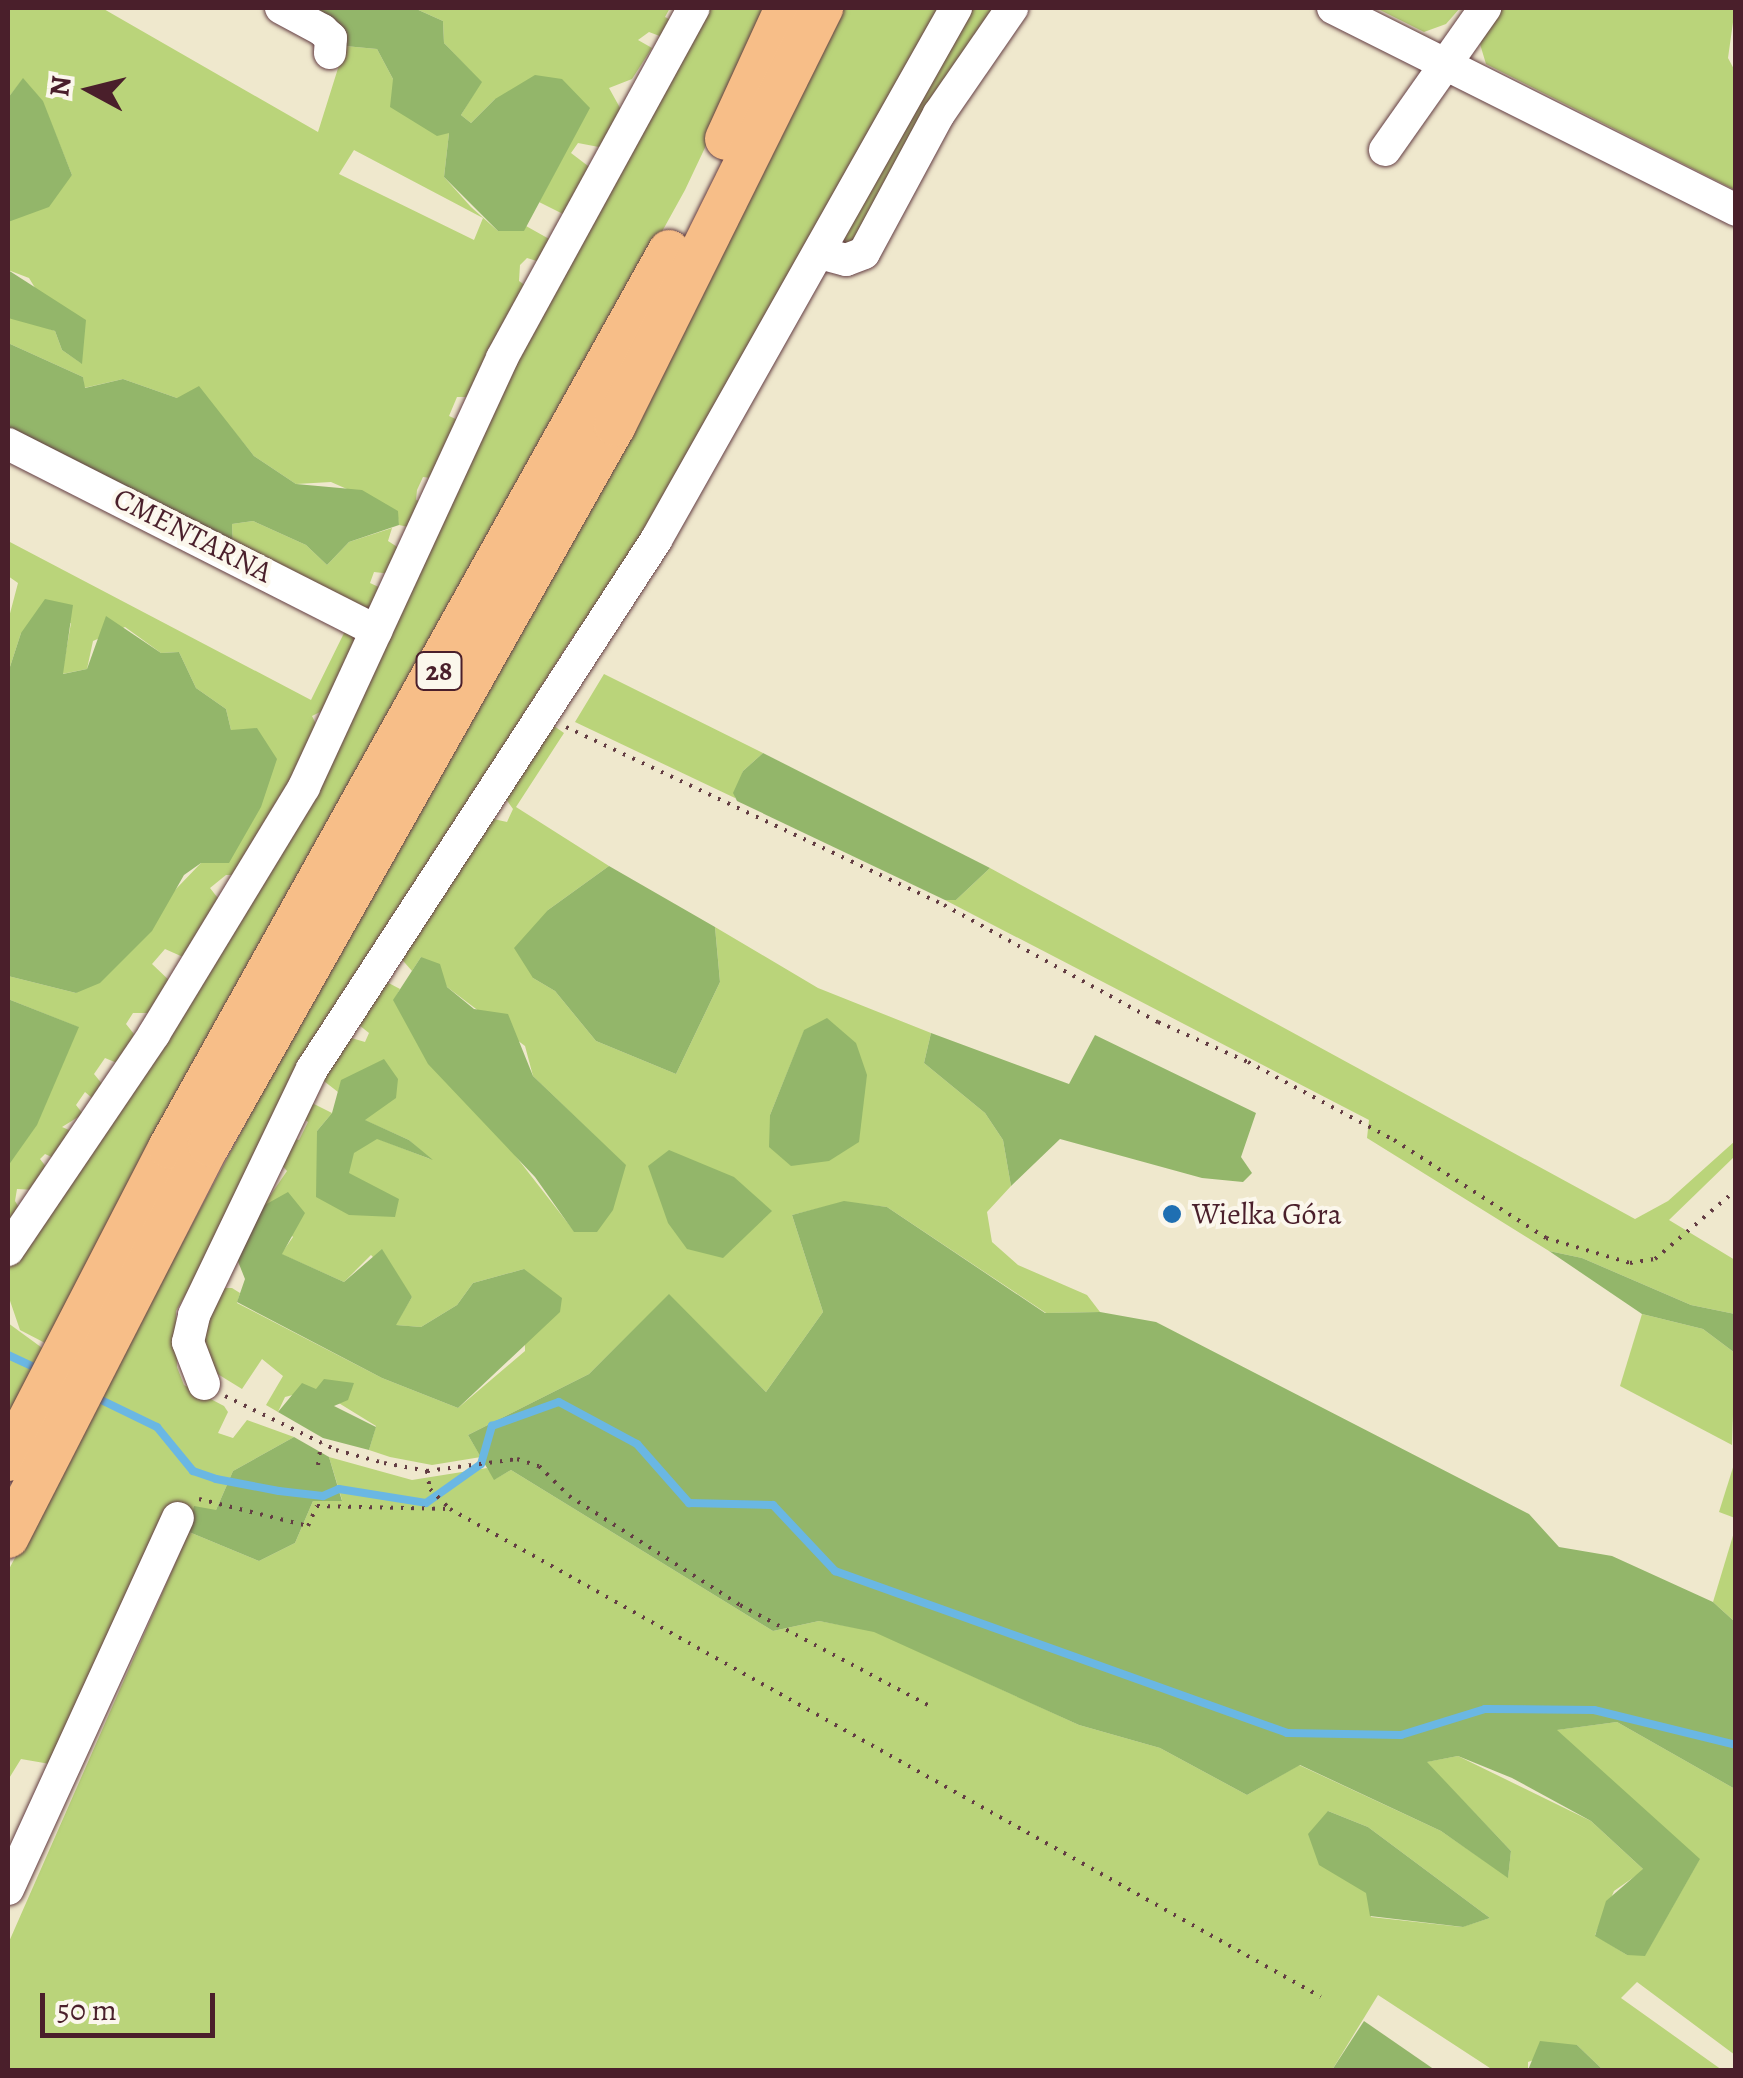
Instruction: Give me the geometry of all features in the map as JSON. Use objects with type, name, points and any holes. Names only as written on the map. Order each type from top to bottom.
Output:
[{"type":"main road","name":"28","points":[[90,1332],[644,300],[786,8]]},
{"type":"main road","name":"28","points":[[8,1537],[27,1445],[615,424],[822,8]]},
{"type":"street","points":[[281,8],[331,38],[330,54]]},
{"type":"street","points":[[8,1250],[154,1034],[304,787],[502,358],[694,8]]},
{"type":"street","points":[[204,1384],[188,1342],[194,1315],[312,1069],[656,540],[956,8]]},
{"type":"street","points":[[820,253],[846,260],[864,253],[940,114],[1012,8]]},
{"type":"street","points":[[1332,8],[1736,210]]},
{"type":"street","points":[[1385,150],[1485,8]]},
{"type":"street","name":"CMENTARNA","points":[[8,444],[376,631]]},
{"type":"street","points":[[8,1889],[178,1518]]},
{"type":"path","points":[[544,716],[944,905],[1158,1022],[1266,1072],[1394,1140],[1546,1238],[1630,1264],[1655,1259],[1736,1190]]},
{"type":"path","points":[[204,1384],[321,1443],[426,1471],[517,1459],[539,1466],[569,1496],[726,1596],[930,1706]]},
{"type":"path","points":[[318,1465],[321,1443]]},
{"type":"path","points":[[426,1471],[430,1488],[450,1509],[1321,1997]]},
{"type":"path","points":[[178,1518],[190,1498],[308,1526],[317,1506],[450,1509]]},
{"type":"green space","points":[[8,8],[102,8],[318,132],[345,46],[377,49],[393,79],[449,133],[444,177],[471,207],[498,231],[526,226],[551,240],[540,262],[527,258],[520,265],[519,281],[529,288],[473,397],[457,397],[449,416],[460,421],[437,479],[423,477],[417,490],[416,500],[426,502],[413,528],[399,525],[397,511],[331,482],[296,484],[254,456],[228,424],[177,398],[123,379],[84,388],[83,377],[8,343],[8,318],[23,319],[55,331],[62,350],[81,363],[29,278],[8,270],[8,222],[72,175],[42,101],[23,79],[8,98]],"holes":[[[354,150],[483,218],[474,240],[339,174]]]},
{"type":"green space","points":[[302,8],[414,8],[443,21],[444,43],[482,82],[461,115],[471,123],[495,99],[535,75],[562,79],[590,108],[524,231],[498,231],[444,177],[449,133],[437,136],[390,107],[393,79],[377,49],[345,46]]},
{"type":"green space","points":[[414,8],[670,8],[665,17],[673,21],[665,38],[649,32],[638,40],[652,48],[632,79],[609,88],[624,115],[604,148],[578,143],[571,153],[592,169],[565,215],[539,202],[589,108],[495,99],[471,123],[461,115],[481,82],[444,43],[443,21]]},
{"type":"green space","points":[[705,8],[771,8],[685,190],[47,1344],[20,1330],[8,1295],[10,1267],[35,1240],[40,1220],[126,1087]]},
{"type":"green space","points":[[838,8],[947,8],[589,625],[574,635],[525,712],[176,1311],[177,1367],[184,1385],[224,1406],[228,1412],[218,1433],[233,1438],[247,1420],[294,1437],[233,1471],[216,1510],[186,1522],[50,1764],[21,1759],[8,1780],[8,1571]]},
{"type":"green space","points":[[972,8],[999,8],[849,247],[836,241]]},
{"type":"green space","points":[[1376,8],[1460,8],[1446,24],[1424,32]]},
{"type":"green space","points":[[1498,8],[1735,8],[1728,58],[1735,71],[1735,190],[1486,64],[1480,44]]},
{"type":"green space","points":[[23,78],[43,101],[72,175],[49,207],[8,222],[8,98]]},
{"type":"green space","points":[[8,270],[86,320],[82,364],[62,350],[55,331],[8,318]]},
{"type":"green space","points":[[8,343],[83,377],[85,388],[123,379],[177,398],[199,386],[254,456],[296,484],[362,490],[398,511],[399,525],[349,542],[327,565],[306,545],[253,521],[232,524],[233,545],[8,436]]},
{"type":"green space","points":[[253,521],[306,545],[327,565],[349,542],[392,528],[388,541],[399,548],[392,574],[374,572],[370,583],[383,589],[373,609],[360,611],[233,545],[232,524]]},
{"type":"green space","points":[[8,541],[311,700],[348,625],[364,637],[326,709],[312,716],[320,732],[238,875],[226,875],[210,888],[221,902],[183,957],[165,949],[152,964],[172,983],[151,1013],[133,1013],[126,1024],[134,1034],[125,1056],[117,1063],[105,1058],[94,1074],[103,1085],[92,1098],[85,1092],[76,1105],[83,1114],[62,1127],[76,1133],[56,1159],[45,1154],[40,1159],[51,1173],[35,1190],[17,1189],[15,1201],[23,1214],[8,1230],[8,1166],[78,1027],[8,999],[8,976],[76,993],[201,863],[231,730],[226,709],[196,688],[179,652],[161,653],[125,627],[93,641],[87,669],[62,674],[71,623],[21,633],[8,673],[8,621],[18,583],[8,576]]},
{"type":"green space","points":[[45,599],[73,605],[63,674],[87,669],[106,616],[161,653],[179,652],[196,688],[226,709],[231,730],[257,728],[277,759],[261,807],[229,863],[201,863],[184,875],[152,931],[100,983],[76,993],[8,976],[8,673],[21,633]]},
{"type":"green space","points":[[604,674],[763,753],[743,771],[735,798],[575,722]]},
{"type":"green space","points":[[554,726],[564,733],[516,807],[609,866],[548,910],[533,978],[555,991],[596,1041],[676,1074],[720,982],[715,927],[818,988],[931,1033],[924,1063],[985,1113],[1003,1140],[1011,1186],[987,1212],[992,1242],[1018,1265],[1087,1295],[1100,1312],[1046,1313],[887,1207],[844,1202],[792,1215],[823,1312],[766,1392],[669,1295],[589,1374],[468,1435],[481,1457],[432,1465],[390,1457],[369,1450],[376,1426],[316,1389],[285,1397],[278,1412],[266,1405],[283,1376],[262,1359],[242,1389],[216,1373],[203,1348],[203,1325],[220,1288],[232,1288],[240,1293],[237,1303],[382,1378],[458,1408],[525,1351],[524,1269],[473,1283],[457,1305],[421,1327],[395,1325],[412,1297],[371,1255],[344,1282],[281,1254],[293,1237],[263,1206],[287,1171],[279,1162],[289,1138],[299,1140],[308,1122],[303,1118],[310,1102],[332,1113],[317,1131],[348,1173],[353,1153],[376,1138],[430,1159],[409,1140],[364,1120],[342,1080],[338,1092],[320,1078],[348,1037],[365,1042],[369,1033],[359,1025],[383,980],[400,989],[394,1000],[574,1231],[625,1165],[533,1076],[525,1046],[447,987],[421,957],[412,971],[398,955],[489,818],[507,822],[513,809],[503,795],[544,729]],"holes":[[[804,1031],[792,1166],[770,1115]]]},
{"type":"green space","points":[[763,753],[990,868],[956,900],[945,900],[737,801],[733,793],[743,771]]},
{"type":"green space","points":[[609,866],[715,927],[720,982],[676,1074],[596,1041],[555,991],[533,978],[514,948],[548,910]]},
{"type":"green space","points":[[990,868],[1635,1219],[1668,1201],[1735,1141],[1735,1156],[1669,1220],[1735,1260],[1735,1314],[1691,1305],[1582,1258],[1549,1251],[1367,1138],[1369,1120],[945,900],[956,900]]},
{"type":"green space","points":[[421,957],[440,964],[447,987],[474,1009],[508,1014],[533,1076],[626,1165],[613,1210],[597,1232],[574,1232],[535,1177],[428,1064],[393,1000]]},
{"type":"green space","points":[[8,999],[79,1027],[37,1125],[8,1166]]},
{"type":"green space","points":[[827,1018],[856,1043],[867,1075],[859,1142],[829,1161],[791,1166],[769,1147],[770,1115],[804,1030]]},
{"type":"green space","points":[[931,1033],[1069,1084],[1095,1035],[1256,1113],[1241,1157],[1252,1173],[1243,1182],[1202,1178],[1060,1139],[1011,1186],[1003,1140],[985,1113],[924,1063]]},
{"type":"green space","points":[[384,1059],[398,1079],[396,1098],[365,1120],[409,1140],[433,1160],[377,1139],[354,1153],[349,1173],[399,1199],[395,1217],[349,1215],[316,1197],[317,1131],[332,1113],[341,1080]]},
{"type":"green space","points":[[669,1150],[734,1177],[772,1211],[723,1258],[687,1249],[668,1223],[648,1166]]},
{"type":"green space","points":[[288,1192],[305,1213],[282,1254],[344,1282],[382,1249],[412,1297],[396,1325],[421,1327],[457,1305],[473,1283],[524,1269],[562,1298],[560,1312],[458,1408],[382,1378],[237,1302],[245,1279],[237,1259],[263,1206]]},
{"type":"green space","points":[[844,1201],[887,1207],[1045,1313],[1100,1312],[1156,1322],[1529,1514],[1559,1547],[1612,1556],[1713,1602],[1735,1622],[1735,1789],[1617,1722],[1557,1730],[1700,1859],[1645,1956],[1627,1955],[1595,1936],[1606,1901],[1643,1869],[1591,1821],[1512,1778],[1458,1756],[1427,1762],[1511,1851],[1508,1878],[1441,1831],[1300,1765],[1247,1795],[1160,1748],[1079,1725],[874,1632],[819,1621],[773,1631],[511,1470],[494,1480],[468,1435],[589,1374],[669,1294],[766,1392],[823,1312],[792,1215]]},
{"type":"green space","points":[[1549,1251],[1582,1258],[1691,1305],[1735,1314],[1735,1353],[1703,1329],[1642,1314]]},
{"type":"green space","points":[[1642,1314],[1703,1329],[1735,1353],[1732,1445],[1620,1386]]},
{"type":"green space","points":[[8,1323],[45,1350],[8,1418]]},
{"type":"green space","points":[[324,1379],[354,1383],[348,1400],[334,1406],[376,1427],[369,1450],[323,1438],[278,1412],[302,1383],[316,1389]]},
{"type":"green space","points":[[294,1437],[329,1457],[342,1501],[313,1501],[295,1543],[259,1561],[189,1532],[194,1506],[216,1510],[233,1471]]},
{"type":"green space","points":[[329,1457],[412,1480],[487,1468],[495,1479],[511,1470],[773,1631],[819,1621],[874,1631],[1079,1725],[1160,1748],[1247,1795],[1299,1765],[1441,1831],[1508,1877],[1511,1851],[1426,1762],[1458,1756],[1591,1821],[1644,1870],[1614,1891],[1595,1935],[1627,1955],[1645,1955],[1699,1860],[1556,1730],[1617,1722],[1735,1789],[1735,2055],[1637,1982],[1621,1998],[1722,2070],[1603,2070],[1577,2045],[1528,2062],[1528,2070],[1493,2070],[1378,1995],[1332,2070],[8,2070],[8,1944],[189,1532],[259,1561],[295,1543],[313,1501],[342,1500]],"holes":[[[1328,1811],[1368,1827],[1490,1918],[1462,1927],[1371,1917],[1367,1893]]]},
{"type":"green space","points":[[1735,1461],[1735,1518],[1719,1512]]},
{"type":"green space","points":[[1735,1529],[1735,1622],[1713,1602]]},
{"type":"green space","points":[[1328,1811],[1368,1827],[1490,1918],[1463,1927],[1370,1916],[1366,1893],[1319,1865],[1308,1834]]},
{"type":"green space","points":[[1364,2021],[1435,2070],[1332,2070]]},
{"type":"green space","points":[[1540,2041],[1577,2045],[1603,2070],[1528,2070]]},
{"type":"waterway","points":[[8,1355],[38,1369]]},
{"type":"waterway","points":[[95,1397],[157,1427],[193,1471],[216,1479],[279,1491],[323,1496],[339,1489],[426,1503],[481,1464],[492,1426],[559,1402],[637,1444],[689,1503],[773,1505],[835,1571],[1287,1733],[1401,1735],[1485,1709],[1594,1710],[1736,1745]]},
{"type":"place","name":"Wielka Góra","points":[[1172,1214]]}]
